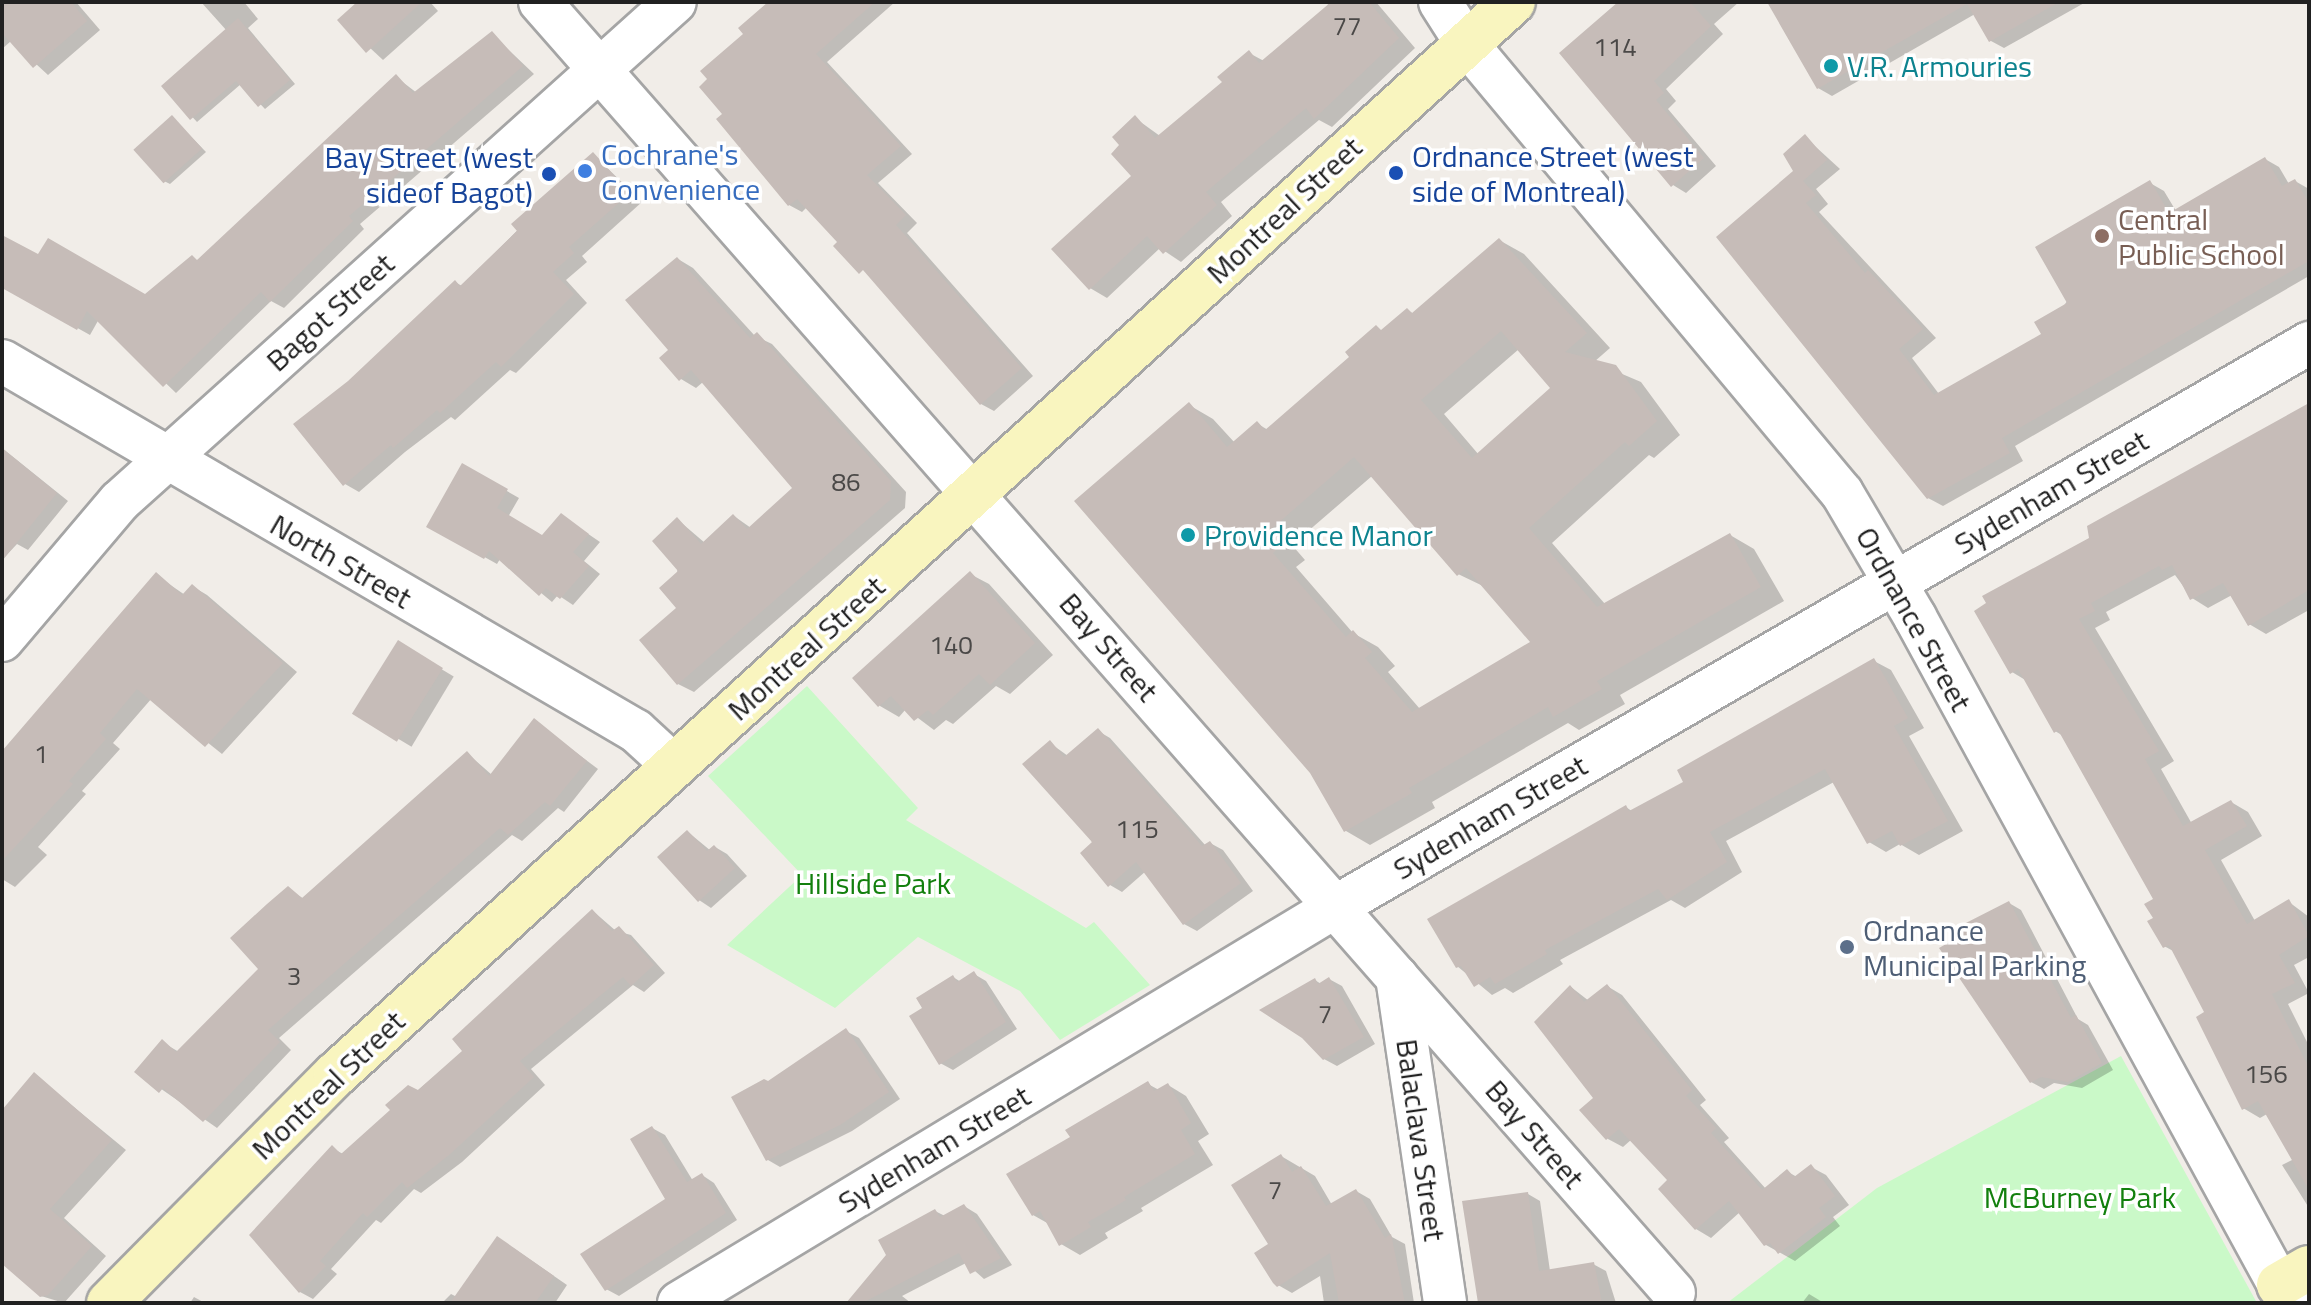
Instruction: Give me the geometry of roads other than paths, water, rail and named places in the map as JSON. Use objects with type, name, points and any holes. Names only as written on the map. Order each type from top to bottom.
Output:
[{"type":"main road","name":"Montreal Street","points":[[109,1303],[336,1074],[977,494],[1513,2]]},
{"type":"street","name":"Bay Street","points":[[540,2],[977,494],[1674,1293]]},
{"type":"street","name":"Bagot Street","points":[[2,640],[120,501],[675,2]]},
{"type":"street","name":"Ordnance Street","points":[[1440,2],[1466,43],[1842,493],[1895,581],[2292,1285]]},
{"type":"street","name":"Sydenham Street","points":[[679,1303],[1335,907],[2309,343]]},
{"type":"street","name":"North Street","points":[[2,361],[636,731],[674,766]]},
{"type":"street","name":"Balaclava Street","points":[[1397,977],[1445,1303]]},
{"type":"place","name":"V.R. Armouries","points":[[1831,66]]},
{"type":"place","name":"Cochrane's Convenience","points":[[585,171]]},
{"type":"place","name":"Ordnance Street (west side of Montreal)","points":[[1396,173]]},
{"type":"place","name":"Bay Street (west sideof Bagot)","points":[[549,174]]},
{"type":"place","name":"Central Public School","points":[[2102,236]]},
{"type":"place","name":"Providence Manor","points":[[1188,535]]},
{"type":"place","name":"Ordnance Municipal Parking","points":[[1847,947]]},
{"type":"park label","name":"Hillside Park","points":[[873,883]]},
{"type":"park label","name":"McBurney Park","points":[[2080,1197]]}]
